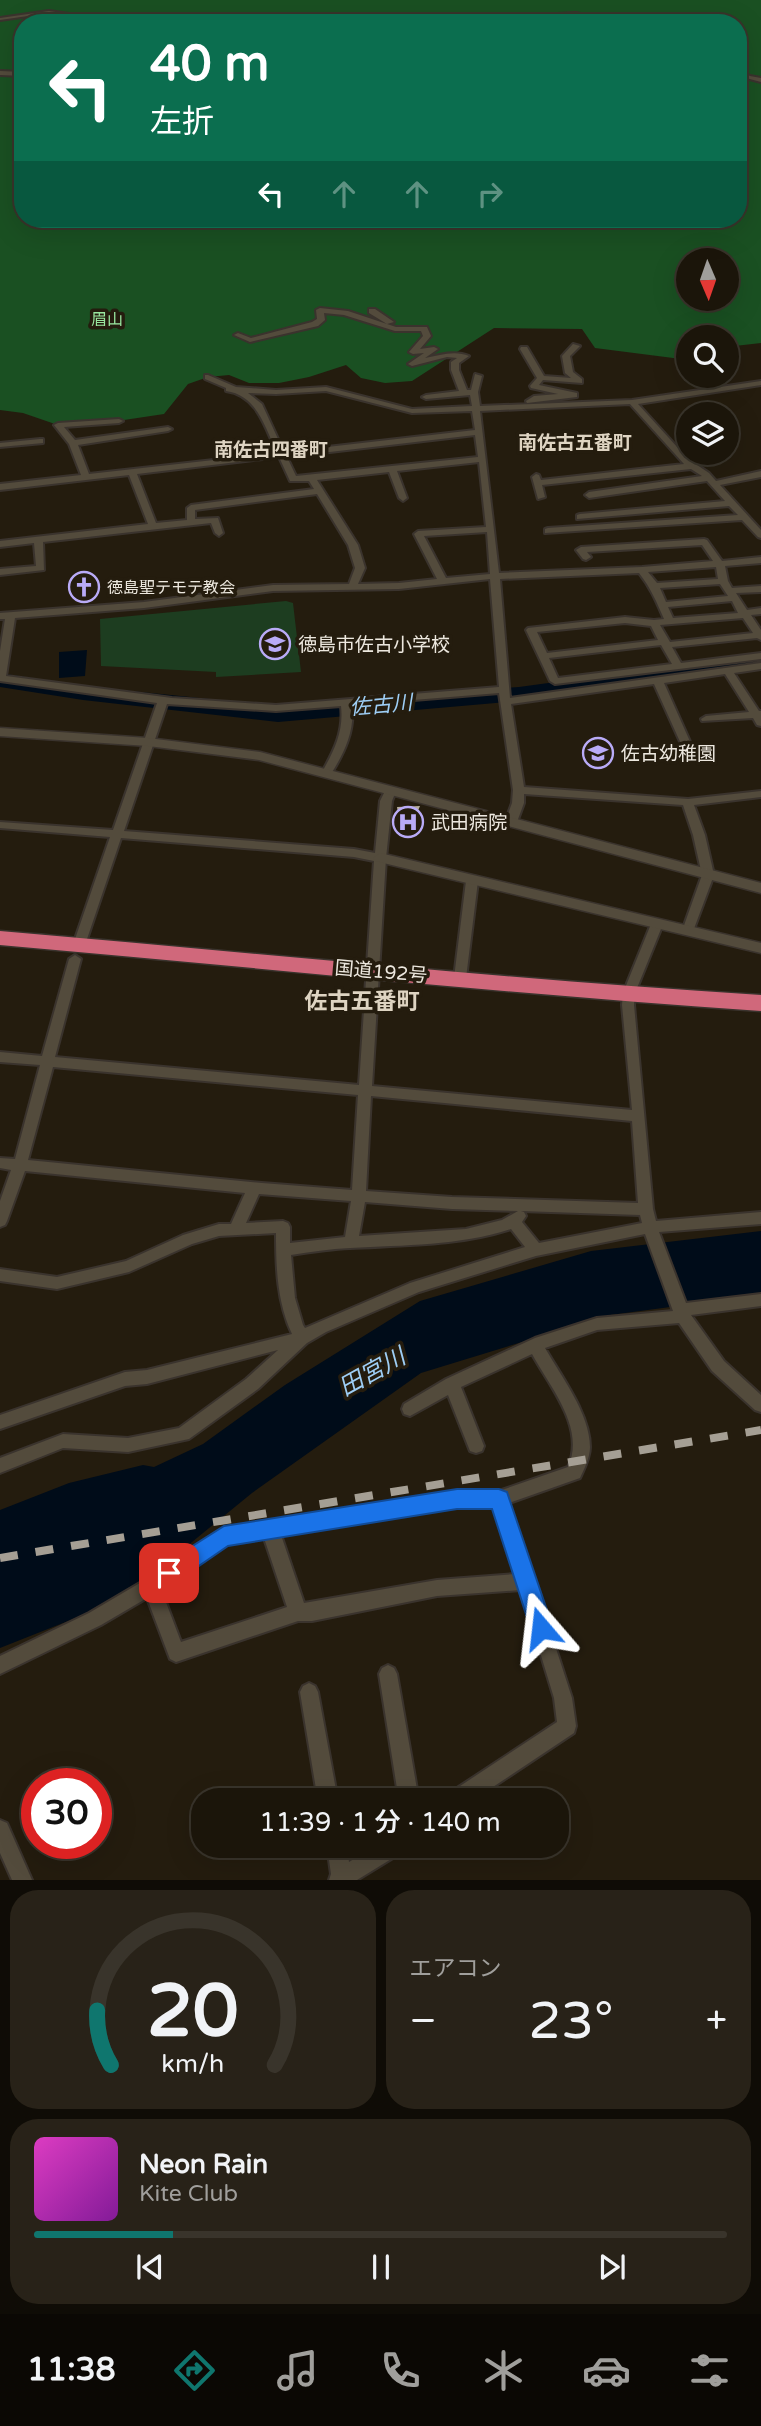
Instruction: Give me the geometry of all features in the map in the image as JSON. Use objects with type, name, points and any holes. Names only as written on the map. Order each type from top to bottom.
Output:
[{"type":"highway","name":"国道192号","points":[[0,938],[77,952]]},
{"type":"highway","name":"国道192号","points":[[0,952],[77,952],[628,999],[761,1003]]},
{"type":"highway","name":"国道192号","points":[[372,977],[460,978],[761,1017]]},
{"type":"street","points":[[35,14],[62,14]]},
{"type":"street","points":[[238,335],[250,340],[315,324],[321,320],[320,310],[345,313],[395,329],[424,329],[427,336],[413,352],[434,349],[412,364],[447,355],[465,356],[455,362],[455,370],[464,393]]},
{"type":"street","points":[[372,311],[403,329]]},
{"type":"street","points":[[541,377],[579,381],[569,373],[566,356],[576,346]]},
{"type":"street","points":[[524,349],[541,377]]},
{"type":"street","points":[[478,376],[474,407],[491,529],[505,696],[519,790],[518,803],[511,822]]},
{"type":"street","points":[[208,377],[229,389],[245,394],[258,404],[293,479],[483,459]]},
{"type":"street","points":[[522,406],[534,398],[574,395],[534,386],[541,377]]},
{"type":"street","points":[[229,389],[276,392],[326,389],[412,411],[632,402],[761,383]]},
{"type":"street","points":[[433,410],[425,395],[474,392]]},
{"type":"street","points":[[632,402],[761,535]]},
{"type":"street","points":[[86,477],[73,443],[58,425],[119,421]]},
{"type":"street","points":[[73,443],[168,429]]},
{"type":"street","points":[[0,487],[478,432]]},
{"type":"street","points":[[0,445],[40,441]]},
{"type":"street","points":[[541,497],[537,480],[693,466]]},
{"type":"street","points":[[392,468],[403,498]]},
{"type":"street","points":[[132,472],[153,527]]},
{"type":"street","points":[[589,495],[761,474]]},
{"type":"street","points":[[312,478],[353,545],[360,568],[352,587]]},
{"type":"street","points":[[191,522],[191,508],[319,491]]},
{"type":"street","points":[[580,517],[732,503]]},
{"type":"street","points":[[548,531],[745,517]]},
{"type":"street","points":[[0,544],[215,520],[219,533]]},
{"type":"street","points":[[443,581],[418,534],[491,529]]},
{"type":"street","points":[[5,574],[41,568],[38,540]]},
{"type":"street","points":[[586,557],[581,550],[704,542],[720,564],[723,580],[760,636]]},
{"type":"street","points":[[761,559],[642,570],[495,576],[352,587],[260,589],[144,605],[5,616],[0,678],[162,702],[276,708],[505,696],[678,666],[761,656]]},
{"type":"street","points":[[642,570],[654,586],[670,621]]},
{"type":"street","points":[[654,586],[723,580]]},
{"type":"street","points":[[662,605],[761,589]]},
{"type":"street","points":[[558,688],[530,630],[625,620],[654,623],[761,611]]},
{"type":"street","points":[[654,623],[678,666]]},
{"type":"street","points":[[543,656],[760,636]]},
{"type":"street","points":[[558,688],[658,681],[761,666]]},
{"type":"street","points":[[728,671],[759,717]]},
{"type":"street","points":[[658,681],[691,755]]},
{"type":"street","points":[[0,1221],[20,1165],[77,952],[162,702]]},
{"type":"street","points":[[327,772],[343,747],[347,705]]},
{"type":"street","points":[[706,719],[759,717]]},
{"type":"street","points":[[0,733],[215,748],[327,772],[761,888]]},
{"type":"street","points":[[519,790],[688,802],[761,794]]},
{"type":"street","points":[[351,1242],[359,1196],[380,858],[386,801],[390,791]]},
{"type":"street","points":[[688,802],[708,875],[688,931]]},
{"type":"street","points":[[0,825],[354,853],[761,948]]},
{"type":"street","points":[[460,978],[472,881]]},
{"type":"street","points":[[657,924],[628,999],[646,1209],[651,1231],[682,1313],[718,1366],[761,1405]]},
{"type":"street","points":[[0,1057],[639,1116]]},
{"type":"street","points":[[0,1163],[254,1189],[529,1206],[646,1209]]},
{"type":"street","points":[[237,1227],[254,1189]]},
{"type":"street","points":[[283,1250],[351,1242],[418,1240],[487,1230],[514,1222],[529,1206]]},
{"type":"street","points":[[0,1422],[125,1379],[147,1377],[302,1338],[415,1287],[536,1250],[651,1231],[761,1219]]},
{"type":"street","points":[[514,1222],[536,1250]]},
{"type":"street","points":[[0,1276],[57,1283],[129,1266],[188,1240],[237,1227],[283,1227],[284,1274],[294,1324],[302,1338]]},
{"type":"street","points":[[410,1409],[452,1384],[535,1345],[597,1324],[761,1300]]},
{"type":"street","points":[[0,1466],[63,1441],[128,1445],[183,1434],[252,1384],[302,1338]]},
{"type":"street","points":[[0,1665],[60,1637],[151,1586],[224,1536],[457,1499],[499,1499],[573,1473],[583,1448],[580,1428],[535,1345]]},
{"type":"street","points":[[452,1384],[476,1446]]},
{"type":"street","points":[[474,1788],[567,1726],[563,1698],[499,1499]]},
{"type":"street","points":[[270,1529],[298,1612]]},
{"type":"street","points":[[151,1586],[176,1653],[298,1612],[312,1612],[437,1588],[527,1581]]},
{"type":"street","points":[[388,1674],[407,1788]]},
{"type":"street","points":[[309,1692],[326,1788]]},
{"type":"street","points":[[0,1830],[22,1880]]},
{"type":"street","points":[[338,1858],[341,1879],[375,1858]]},
{"type":"green space","name":"眉山","points":[[0,0],[761,0],[761,343],[739,346],[739,325],[676,325],[676,358],[595,348],[582,329],[494,328],[412,381],[385,383],[361,378],[346,365],[279,383],[249,383],[229,375],[208,377],[188,384],[164,414],[124,420],[55,424],[23,413],[0,410]]},
{"type":"green space","points":[[286,601],[293,603],[301,672],[216,677],[216,672],[101,666],[100,619]]},
{"type":"water","points":[[87,650],[85,676],[59,678],[59,652]]},
{"type":"water","name":"田宮川","points":[[761,1231],[761,1295],[610,1315],[421,1373],[252,1493],[121,1600],[0,1648],[0,1510],[69,1483],[143,1465],[154,1467],[203,1444],[285,1385],[420,1301],[591,1251]]},
{"type":"building","name":"武田病院","points":[[420,806],[417,813],[418,827],[400,827],[397,807]]},
{"type":"waterway","name":"佐古川","points":[[0,680],[83,693],[278,714],[519,694],[761,661]]},
{"type":"railway","points":[[0,1558],[761,1430]]},
{"type":"place","name":"徳島聖テモテ教会","points":[[84,587]]},
{"type":"place","name":"徳島市佐古小学校","points":[[275,644]]},
{"type":"place","name":"佐古幼稚園","points":[[598,753]]},
{"type":"place","name":"武田病院","points":[[408,822]]},
{"type":"district","name":"南佐古五番町","points":[[575,442]]},
{"type":"district","name":"南佐古四番町","points":[[271,449]]},
{"type":"district","name":"佐古五番町","points":[[362,1001]]},
{"type":"route","points":[[169,1573],[224,1536],[457,1499],[499,1499],[541,1628]]}]
